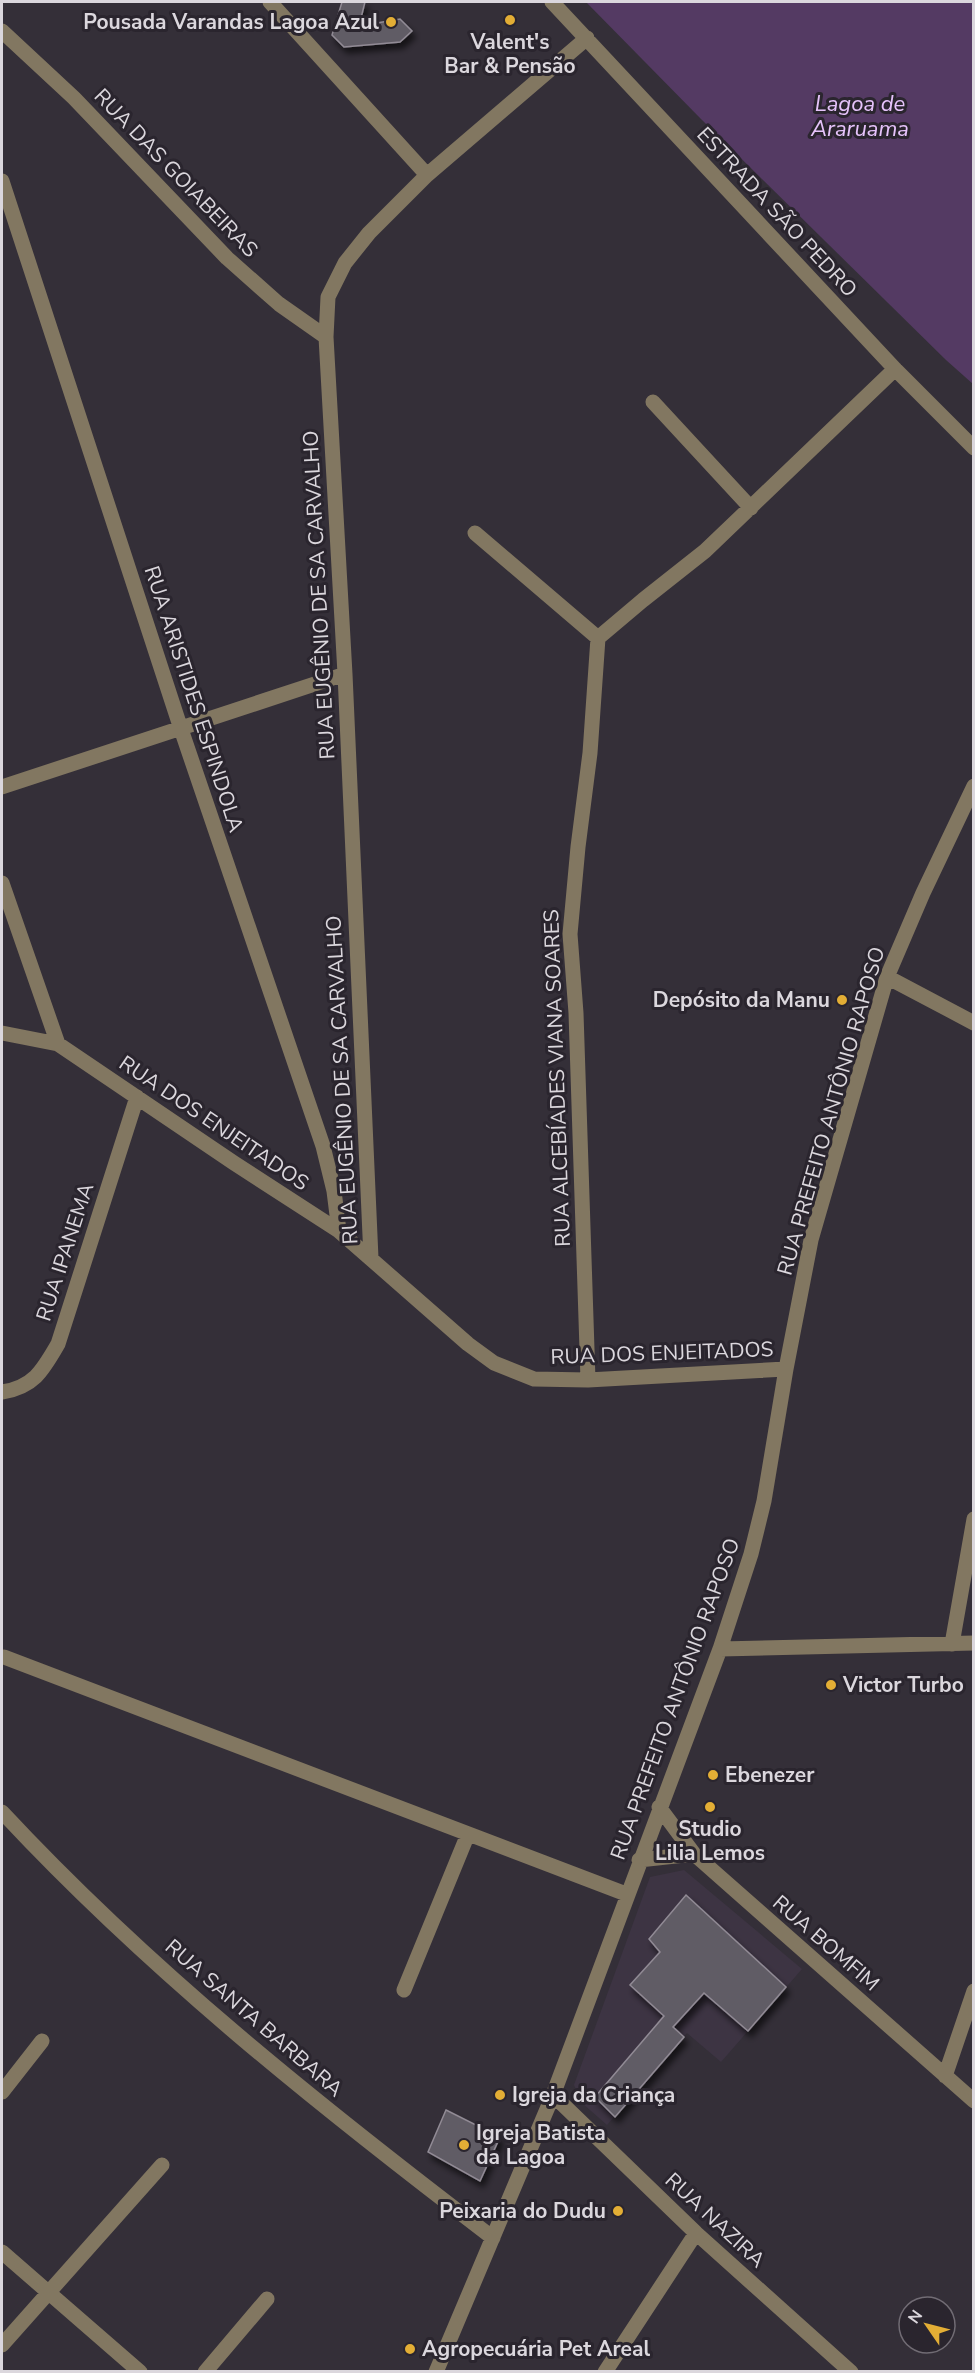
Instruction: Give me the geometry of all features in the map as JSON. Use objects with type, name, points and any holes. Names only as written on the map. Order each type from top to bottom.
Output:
[{"type":"street","points":[[270,2],[427,175]]},
{"type":"street","name":"ESTRADA SÃO PEDRO","points":[[552,2],[895,369],[974,448]]},
{"type":"street","name":"RUA DAS GOIABEIRAS","points":[[2,31],[74,98],[227,258],[279,304],[326,337]]},
{"type":"street","name":"RUA EUGÊNIO DE SA CARVALHO","points":[[371,1258],[345,674],[326,337],[328,297],[345,263],[369,233],[427,175],[587,38]]},
{"type":"street","name":"RUA ARISTIDES ESPINDOLA","points":[[2,181],[181,729],[323,1146],[334,1191],[339,1231]]},
{"type":"street","points":[[476,533],[598,638],[705,551],[895,369]]},
{"type":"street","points":[[653,402],[751,508]]},
{"type":"street","name":"RUA ALCEBÍADES VIANA SOARES","points":[[588,1380],[576,1013],[570,934],[590,753],[598,638]]},
{"type":"street","points":[[2,788],[345,674]]},
{"type":"street","name":"RUA PREFEITO ANTÔNIO RAPOSO","points":[[436,2372],[553,2095],[626,1894],[720,1649],[754,1544],[764,1501],[786,1369],[812,1240],[887,978],[923,893],[974,786]]},
{"type":"street","points":[[2,883],[58,1044]]},
{"type":"street","points":[[887,978],[974,1023]]},
{"type":"street","name":"RUA DOS ENJEITADOS","points":[[2,1033],[58,1044],[339,1231],[468,1344],[494,1363],[534,1379],[588,1380],[786,1369]]},
{"type":"street","name":"RUA IPANEMA","points":[[2,1392],[29,1384],[44,1369],[58,1344],[137,1097]]},
{"type":"street","points":[[952,1644],[974,1520]]},
{"type":"street","points":[[720,1649],[974,1643]]},
{"type":"street","points":[[4,1657],[626,1894]]},
{"type":"street","name":"RUA BOMFIM","points":[[659,1807],[694,1854],[974,2101]]},
{"type":"street","name":"RUA SANTA BARBARA","points":[[2,1812],[41,1855],[106,1917],[259,2052],[359,2135],[494,2238]]},
{"type":"street","points":[[404,1990],[468,1834]]},
{"type":"street","points":[[639,1860],[694,1854]]},
{"type":"street","points":[[945,2076],[974,1991]]},
{"type":"street","points":[[2,2092],[42,2041]]},
{"type":"street","name":"RUA NAZIRA","points":[[553,2095],[696,2233],[851,2372]]},
{"type":"street","points":[[2,2344],[162,2165]]},
{"type":"street","points":[[605,2372],[696,2233]]},
{"type":"street","points":[[2,2252],[140,2372]]},
{"type":"street","points":[[205,2372],[267,2299]]},
{"type":"shaded area","points":[[684,1870],[802,1969],[721,2062],[687,2033],[607,2125],[582,2103],[574,2085],[650,1877]]},
{"type":"water","name":"Lagoa de Araruama","points":[[586,2],[973,2],[973,384],[701,119]]},
{"type":"building","name":"Pousada Varandas Lagoa Azul","points":[[342,2],[365,2],[359,26],[400,19],[412,31],[400,42],[344,47],[332,35]]},
{"type":"building","points":[[686,1895],[786,1987],[748,2031],[704,1993],[673,2027],[684,2037],[615,2117],[595,2097],[664,2016],[630,1985],[660,1952],[649,1939]]},
{"type":"building","name":"Igreja Batista da Lagoa","points":[[446,2110],[500,2137],[480,2181],[428,2152]]},
{"type":"place","name":"Valent's Bar & Pensão","points":[[510,20]]},
{"type":"place","name":"Pousada Varandas Lagoa Azul","points":[[391,22]]},
{"type":"place","name":"Depósito da Manu","points":[[842,1000]]},
{"type":"place","name":"Victor Turbo","points":[[831,1685]]},
{"type":"place","name":"Ebenezer","points":[[713,1775]]},
{"type":"place","name":"Studio Lilia Lemos","points":[[710,1807]]},
{"type":"place","name":"Igreja da Criança","points":[[500,2095]]},
{"type":"place","name":"Igreja Batista da Lagoa","points":[[464,2145]]},
{"type":"place","name":"Peixaria do Dudu","points":[[618,2211]]},
{"type":"place","name":"Agropecuária Pet Areal","points":[[410,2349]]}]
